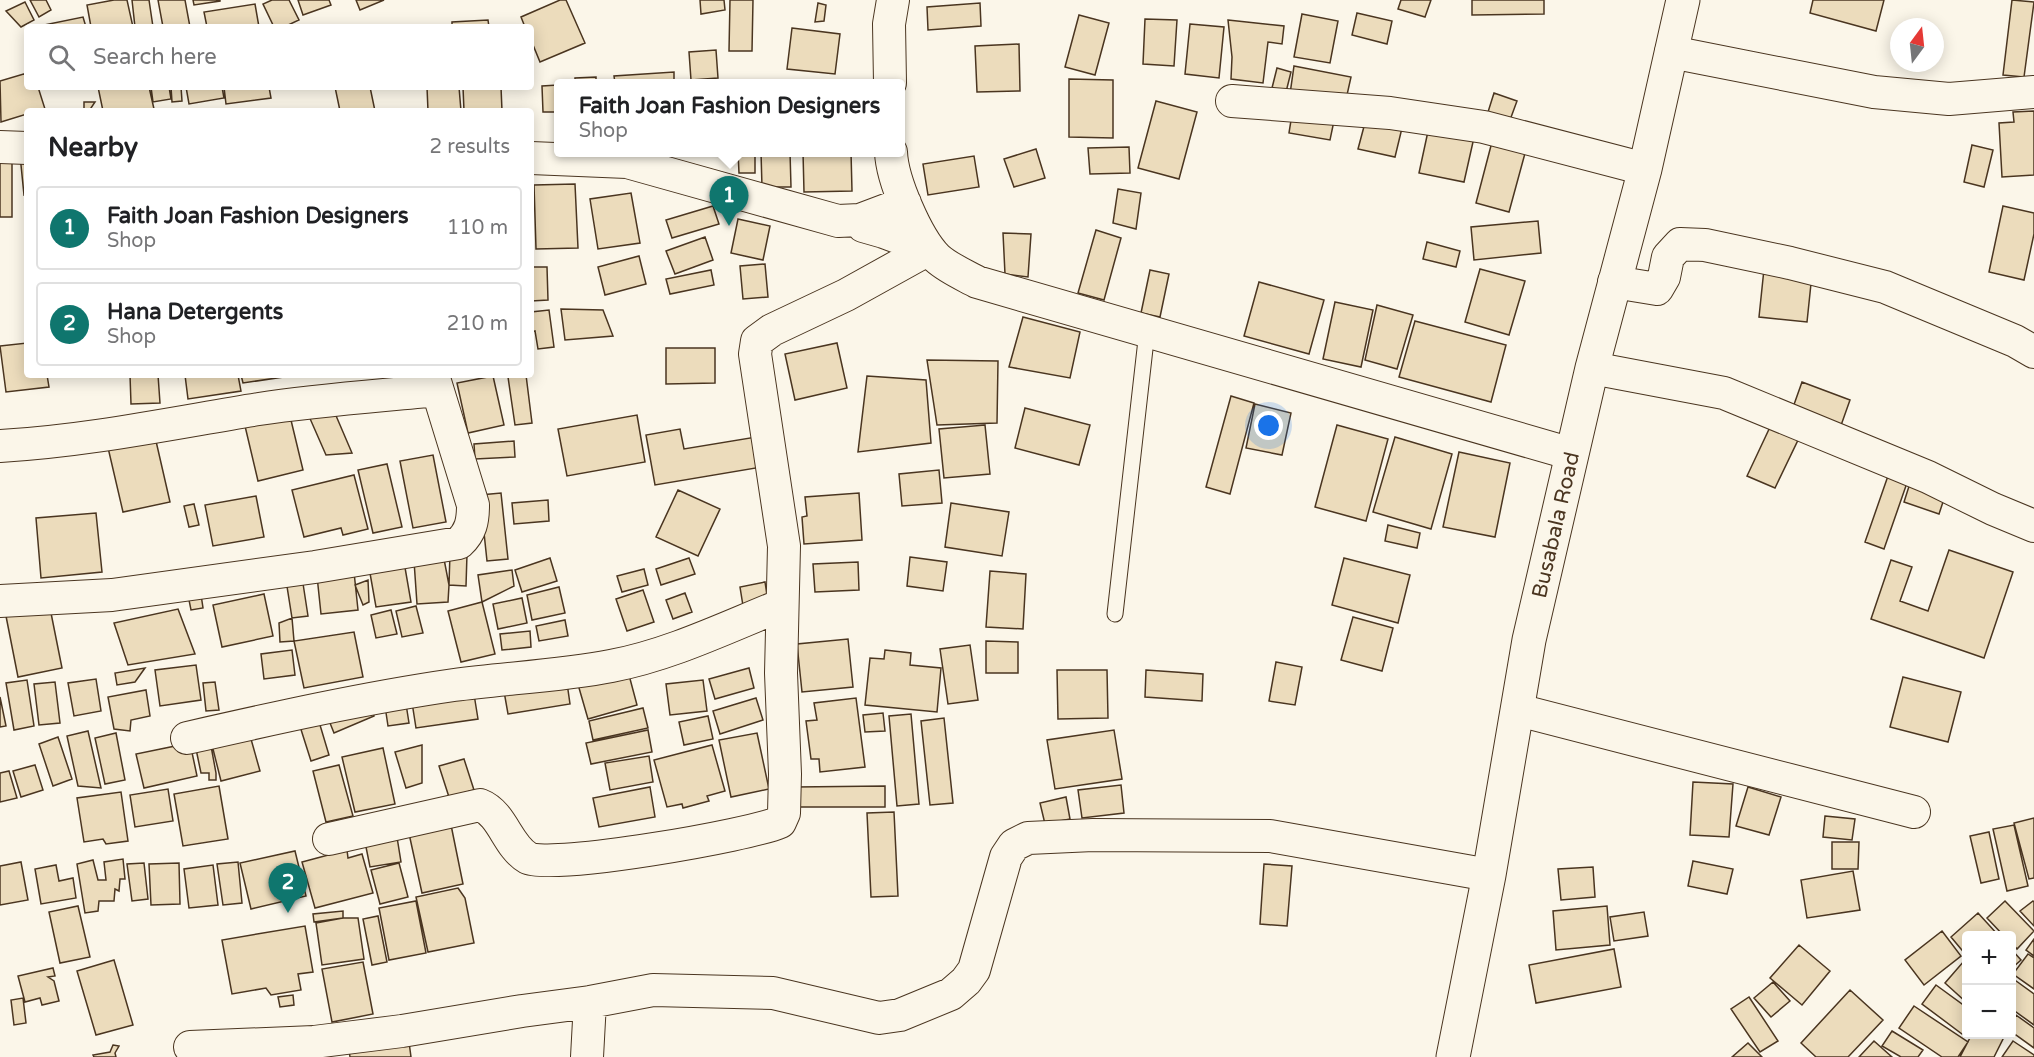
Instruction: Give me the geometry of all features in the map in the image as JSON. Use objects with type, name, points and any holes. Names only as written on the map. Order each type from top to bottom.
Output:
[{"type":"street","points":[[890,79],[889,24],[892,0]]},
{"type":"street","name":"Busabala Road","points":[[1453,1057],[1489,875],[1529,640],[1592,368],[1645,169],[1683,0]]},
{"type":"street","points":[[1671,52],[1874,92],[1949,99],[2034,92]]},
{"type":"street","points":[[1232,101],[1390,113],[1484,127],[1645,169]]},
{"type":"street","points":[[0,147],[24,148]]},
{"type":"street","points":[[891,157],[909,214],[929,249],[940,260],[977,282],[1572,453]]},
{"type":"street","points":[[534,158],[627,162],[838,221],[860,220],[905,202]]},
{"type":"street","points":[[863,226],[929,249]]},
{"type":"street","points":[[1614,282],[1657,289],[1664,277],[1668,257],[1680,244],[1705,245],[1885,287],[2015,341],[2034,352]]},
{"type":"street","points":[[329,838],[480,805],[489,808],[520,852],[531,859],[548,861],[646,852],[780,822],[784,813],[785,774],[781,673],[784,546],[755,354],[757,341],[772,330],[846,295],[929,249]]},
{"type":"street","points":[[1592,368],[1724,393],[1928,477],[2034,526]]},
{"type":"street","points":[[0,446],[153,428],[435,382],[473,505],[468,535],[459,543],[315,567],[112,595],[0,601]]},
{"type":"street","points":[[187,738],[288,715],[452,685],[611,666],[686,644],[782,605]]},
{"type":"street","points":[[1518,710],[1914,812]]},
{"type":"street","points":[[190,1047],[325,1041],[590,1002],[653,990],[773,993],[879,1018],[900,1016],[951,994],[966,981],[974,970],[1006,857],[1014,845],[1028,838],[1093,835],[1270,836],[1489,875]]},
{"type":"street","points":[[587,1057],[590,1002]]},
{"type":"lane","points":[[1115,614],[1147,331]]},
{"type":"building","points":[[30,0],[46,0],[51,10],[39,17]]},
{"type":"building","points":[[127,0],[132,24],[90,24],[87,5]]},
{"type":"building","points":[[132,0],[149,0],[153,24],[135,24]]},
{"type":"building","points":[[158,0],[185,0],[189,24],[162,24]]},
{"type":"building","points":[[193,0],[220,0],[220,1],[194,5]]},
{"type":"building","points":[[272,0],[289,0],[299,20],[290,24],[273,24],[263,4]]},
{"type":"building","points":[[298,0],[329,0],[331,5],[303,15]]},
{"type":"building","points":[[356,0],[384,0],[360,10]]},
{"type":"building","points":[[560,0],[566,0],[585,43],[540,62],[534,47],[534,24],[524,24],[521,17]]},
{"type":"building","points":[[700,0],[724,0],[725,10],[701,14]]},
{"type":"building","points":[[730,0],[753,0],[752,51],[729,51]]},
{"type":"building","points":[[1401,0],[1431,0],[1425,17],[1398,9]]},
{"type":"building","points":[[1472,0],[1544,0],[1544,14],[1472,15]]},
{"type":"building","points":[[1813,0],[1884,0],[1876,31],[1810,13]]},
{"type":"building","points":[[2012,0],[2034,2],[2024,77],[2003,75]]},
{"type":"building","points":[[25,2],[34,20],[21,27],[6,11]]},
{"type":"building","points":[[818,3],[826,5],[824,21],[815,22]]},
{"type":"building","points":[[980,3],[981,26],[928,30],[927,7]]},
{"type":"building","points":[[255,4],[258,24],[206,24],[204,12]]},
{"type":"building","points":[[1357,13],[1392,21],[1387,44],[1352,35]]},
{"type":"building","points":[[1302,14],[1338,21],[1330,63],[1294,57]]},
{"type":"building","points":[[1079,15],[1109,23],[1095,75],[1065,67]]},
{"type":"building","points":[[83,17],[85,24],[49,24]]},
{"type":"building","points":[[1145,19],[1177,20],[1174,66],[1143,64]]},
{"type":"building","points":[[488,20],[489,24],[452,24],[452,22]]},
{"type":"building","points":[[1228,20],[1284,26],[1282,44],[1268,42],[1263,83],[1231,79],[1232,57]]},
{"type":"building","points":[[1190,24],[1224,27],[1219,78],[1185,74]]},
{"type":"building","points":[[792,28],[840,34],[835,74],[787,69]]},
{"type":"building","points":[[1019,44],[1020,91],[977,92],[975,46]]},
{"type":"building","points":[[716,50],[718,78],[691,79],[689,52]]},
{"type":"building","points":[[1294,66],[1351,77],[1345,104],[1290,94]]},
{"type":"building","points":[[1277,68],[1291,72],[1286,92],[1272,88]]},
{"type":"building","points":[[674,72],[674,79],[614,79],[614,76]]},
{"type":"building","points":[[24,74],[24,90],[39,90],[45,108],[24,108],[24,115],[1,122],[0,81]]},
{"type":"building","points":[[596,77],[596,79],[575,79]]},
{"type":"building","points":[[1069,79],[1113,80],[1113,138],[1069,137]]},
{"type":"building","points":[[554,85],[554,112],[543,112],[542,86]]},
{"type":"building","points":[[99,90],[150,90],[154,108],[102,108]]},
{"type":"building","points":[[151,90],[170,90],[171,99],[153,102]]},
{"type":"building","points":[[171,90],[181,90],[182,101],[172,102]]},
{"type":"building","points":[[187,90],[223,90],[224,98],[189,104]]},
{"type":"building","points":[[224,90],[270,90],[271,98],[226,104]]},
{"type":"building","points":[[336,90],[371,90],[374,108],[339,108]]},
{"type":"building","points":[[427,90],[459,90],[461,108],[428,108]]},
{"type":"building","points":[[463,90],[501,90],[502,108],[464,108]]},
{"type":"building","points":[[1494,93],[1517,101],[1510,120],[1488,112]]},
{"type":"building","points":[[1156,101],[1197,112],[1179,179],[1138,168]]},
{"type":"building","points":[[84,102],[95,102],[91,108],[84,108]]},
{"type":"building","points":[[1293,108],[1335,116],[1330,140],[1289,133]]},
{"type":"building","points":[[2034,111],[2034,175],[2002,177],[1999,123],[2014,122],[2013,112]]},
{"type":"building","points":[[1366,119],[1402,128],[1395,157],[1358,149]]},
{"type":"building","points":[[1430,122],[1475,133],[1464,182],[1419,173]]},
{"type":"building","points":[[1493,138],[1527,146],[1509,212],[1476,203]]},
{"type":"building","points":[[1972,145],[1993,150],[1984,187],[1964,182]]},
{"type":"building","points":[[1129,147],[1130,173],[1090,174],[1088,148]]},
{"type":"building","points":[[1036,149],[1045,178],[1014,187],[1004,159]]},
{"type":"building","points":[[0,151],[12,151],[12,217],[0,217]]},
{"type":"building","points":[[24,154],[24,195],[20,155]]},
{"type":"building","points":[[974,156],[979,187],[928,195],[923,164]]},
{"type":"building","points":[[738,157],[755,157],[755,173],[739,173]]},
{"type":"building","points":[[761,157],[790,157],[791,187],[762,187]]},
{"type":"building","points":[[803,157],[851,157],[852,191],[804,192]]},
{"type":"building","points":[[575,184],[578,248],[536,249],[534,185]]},
{"type":"building","points":[[1118,189],[1141,193],[1136,229],[1113,223]]},
{"type":"building","points":[[631,193],[640,243],[598,249],[590,199]]},
{"type":"building","points":[[713,206],[719,224],[672,238],[666,220]]},
{"type":"building","points":[[2003,206],[2034,213],[2034,234],[2024,280],[1989,272]]},
{"type":"building","points":[[738,219],[770,226],[763,260],[731,253]]},
{"type":"building","points":[[1538,221],[1541,253],[1474,260],[1471,227]]},
{"type":"building","points":[[1096,230],[1121,238],[1104,300],[1078,293]]},
{"type":"building","points":[[1003,233],[1031,234],[1028,277],[1005,274]]},
{"type":"building","points":[[705,237],[713,260],[675,274],[666,251]]},
{"type":"building","points":[[1427,242],[1460,251],[1456,267],[1423,259]]},
{"type":"building","points":[[639,256],[646,284],[605,295],[598,267]]},
{"type":"building","points":[[765,264],[768,297],[743,299],[740,266]]},
{"type":"building","points":[[534,267],[547,267],[548,300],[534,301]]},
{"type":"building","points":[[1480,269],[1525,281],[1509,335],[1465,322]]},
{"type":"building","points":[[1764,269],[1812,274],[1807,322],[1759,317]]},
{"type":"building","points":[[711,270],[714,285],[670,294],[666,279]]},
{"type":"building","points":[[1150,270],[1169,274],[1160,317],[1141,313]]},
{"type":"building","points":[[1259,282],[1324,300],[1309,354],[1244,336]]},
{"type":"building","points":[[1335,302],[1373,310],[1361,367],[1323,359]]},
{"type":"building","points":[[1377,305],[1413,315],[1397,369],[1365,360]]},
{"type":"building","points":[[561,309],[603,310],[613,336],[565,340]]},
{"type":"building","points":[[549,310],[554,347],[538,349],[534,331],[534,312]]},
{"type":"building","points":[[1023,317],[1080,332],[1070,378],[1009,367]]},
{"type":"building","points":[[1415,321],[1506,345],[1491,402],[1399,377]]},
{"type":"building","points":[[24,343],[24,378],[48,378],[49,387],[6,392],[0,346]]},
{"type":"building","points":[[837,343],[847,388],[795,400],[785,354]]},
{"type":"building","points":[[666,348],[715,348],[715,383],[666,384]]},
{"type":"building","points":[[927,360],[998,361],[997,423],[937,425]]},
{"type":"building","points":[[867,376],[926,380],[931,443],[858,452]]},
{"type":"building","points":[[130,378],[158,378],[160,403],[131,404]]},
{"type":"building","points":[[185,378],[239,378],[241,391],[188,399]]},
{"type":"building","points":[[242,378],[277,378],[243,383]]},
{"type":"building","points":[[493,378],[504,425],[468,433],[457,383]]},
{"type":"building","points":[[508,378],[526,378],[532,423],[515,425]]},
{"type":"building","points":[[1802,382],[1850,400],[1839,431],[1791,413]]},
{"type":"building","points":[[1231,396],[1254,403],[1230,494],[1206,487]]},
{"type":"building","points":[[331,404],[352,453],[326,455],[308,414]]},
{"type":"building","points":[[1255,404],[1291,413],[1282,455],[1246,448]]},
{"type":"building","points":[[1025,408],[1090,425],[1079,465],[1015,448]]},
{"type":"building","points":[[637,415],[645,462],[567,476],[558,429]]},
{"type":"building","points":[[290,416],[303,470],[258,481],[245,426]]},
{"type":"building","points":[[985,425],[990,474],[944,478],[939,429]]},
{"type":"building","points":[[1337,425],[1388,439],[1366,521],[1315,507]]},
{"type":"building","points":[[1771,425],[1799,438],[1775,488],[1747,476]]},
{"type":"building","points":[[153,428],[170,502],[123,512],[106,439]]},
{"type":"building","points":[[680,429],[684,449],[756,437],[762,467],[655,485],[646,435]]},
{"type":"building","points":[[1395,437],[1452,454],[1431,529],[1373,512]]},
{"type":"building","points":[[514,441],[515,457],[475,459],[474,444]]},
{"type":"building","points":[[1459,452],[1510,463],[1495,537],[1443,527]]},
{"type":"building","points":[[433,455],[446,522],[413,528],[400,461]]},
{"type":"building","points":[[387,464],[402,527],[373,533],[358,470]]},
{"type":"building","points":[[939,470],[942,503],[902,506],[899,474]]},
{"type":"building","points":[[1889,473],[1908,480],[1884,549],[1865,542]]},
{"type":"building","points":[[354,475],[368,529],[343,535],[341,528],[304,537],[292,490]]},
{"type":"building","points":[[1911,480],[1946,493],[1939,514],[1904,502]]},
{"type":"building","points":[[678,490],[720,509],[698,556],[656,537]]},
{"type":"building","points":[[501,493],[508,559],[487,561],[480,495]]},
{"type":"building","points":[[859,493],[862,540],[804,544],[802,517],[807,516],[805,497]]},
{"type":"building","points":[[256,496],[264,537],[213,546],[205,505]]},
{"type":"building","points":[[548,500],[549,521],[514,524],[512,503]]},
{"type":"building","points":[[951,503],[1009,512],[1002,556],[945,547]]},
{"type":"building","points":[[194,504],[199,525],[189,527],[184,506]]},
{"type":"building","points":[[96,513],[102,572],[41,578],[36,518]]},
{"type":"building","points":[[1388,525],[1420,533],[1417,548],[1385,541]]},
{"type":"building","points":[[1949,550],[2013,572],[1984,658],[1871,619],[1891,560],[1912,567],[1900,601],[1928,611]]},
{"type":"building","points":[[450,553],[467,554],[466,586],[449,585]]},
{"type":"building","points":[[403,556],[411,602],[376,607],[368,562]]},
{"type":"building","points":[[910,557],[947,562],[943,591],[907,586]]},
{"type":"building","points":[[550,558],[557,581],[522,592],[515,570]]},
{"type":"building","points":[[689,558],[695,574],[661,585],[656,569]]},
{"type":"building","points":[[1344,558],[1410,575],[1398,623],[1332,605]]},
{"type":"building","points":[[444,559],[449,585],[448,602],[417,604],[414,561]]},
{"type":"building","points":[[858,562],[859,590],[815,592],[813,564]]},
{"type":"building","points":[[644,569],[648,585],[622,592],[617,576]]},
{"type":"building","points":[[512,570],[514,586],[482,602],[478,575]]},
{"type":"building","points":[[990,571],[1026,574],[1023,629],[986,627]]},
{"type":"building","points":[[354,572],[358,610],[321,614],[317,576]]},
{"type":"building","points":[[302,577],[308,616],[292,618],[286,580]]},
{"type":"building","points":[[368,580],[369,602],[363,605],[355,585]]},
{"type":"building","points":[[765,582],[769,608],[744,612],[740,587]]},
{"type":"building","points":[[559,587],[565,613],[532,620],[527,595]]},
{"type":"building","points":[[200,588],[203,608],[191,610],[187,590]]},
{"type":"building","points":[[643,590],[654,622],[627,631],[616,599]]},
{"type":"building","points":[[685,593],[692,612],[673,619],[666,600]]},
{"type":"building","points":[[264,594],[273,636],[222,647],[213,605]]},
{"type":"building","points":[[522,598],[527,623],[498,629],[493,604]]},
{"type":"building","points":[[482,602],[495,654],[461,662],[448,611]]},
{"type":"building","points":[[49,603],[62,668],[18,677],[5,611]]},
{"type":"building","points":[[416,606],[423,633],[402,637],[396,611]]},
{"type":"building","points":[[178,609],[195,654],[128,665],[114,623]]},
{"type":"building","points":[[391,610],[397,634],[376,638],[371,615]]},
{"type":"building","points":[[1353,617],[1393,628],[1382,671],[1341,660]]},
{"type":"building","points":[[292,618],[294,641],[280,642],[279,623]]},
{"type":"building","points":[[565,620],[568,636],[539,641],[536,626]]},
{"type":"building","points":[[530,631],[531,647],[502,650],[500,634]]},
{"type":"building","points":[[354,632],[363,677],[304,688],[294,641]]},
{"type":"building","points":[[848,639],[853,687],[802,692],[797,644]]},
{"type":"building","points":[[986,641],[1018,642],[1018,673],[986,673]]},
{"type":"building","points":[[970,645],[978,700],[948,704],[940,649]]},
{"type":"building","points":[[292,650],[295,675],[264,679],[261,654]]},
{"type":"building","points":[[885,650],[911,653],[910,665],[941,668],[937,712],[865,705],[870,658],[884,659]]},
{"type":"building","points":[[625,660],[637,705],[588,719],[575,674]]},
{"type":"building","points":[[1276,662],[1302,667],[1295,705],[1269,701]]},
{"type":"building","points":[[196,665],[201,700],[160,706],[155,670]]},
{"type":"building","points":[[145,668],[135,682],[117,685],[115,673]]},
{"type":"building","points":[[749,668],[754,688],[715,699],[709,679]]},
{"type":"building","points":[[565,669],[570,704],[508,714],[502,680]]},
{"type":"building","points":[[1057,670],[1107,670],[1108,718],[1058,719]]},
{"type":"building","points":[[1146,670],[1203,674],[1202,701],[1145,697]]},
{"type":"building","points":[[1903,677],[1961,692],[1948,742],[1890,727]]},
{"type":"building","points":[[96,679],[101,711],[74,716],[68,683]]},
{"type":"building","points":[[27,680],[34,726],[14,730],[6,683]]},
{"type":"building","points":[[703,680],[707,711],[670,715],[666,684]]},
{"type":"building","points":[[55,682],[60,723],[39,725],[34,684]]},
{"type":"building","points":[[215,682],[219,710],[206,711],[203,683]]},
{"type":"building","points":[[473,688],[478,719],[416,728],[411,696]]},
{"type":"building","points":[[146,690],[150,716],[131,720],[130,731],[114,729],[108,697]]},
{"type":"building","points":[[0,697],[6,726],[0,727]]},
{"type":"building","points":[[756,698],[763,720],[720,734],[713,711]]},
{"type":"building","points":[[856,698],[865,767],[820,772],[819,759],[811,759],[806,721],[817,720],[814,703]]},
{"type":"building","points":[[372,700],[374,716],[334,733],[328,718]]},
{"type":"building","points":[[406,704],[409,723],[388,726],[385,706]]},
{"type":"building","points":[[643,708],[648,728],[593,740],[589,721]]},
{"type":"building","points":[[883,713],[885,731],[865,732],[863,715]]},
{"type":"building","points":[[911,714],[919,804],[897,806],[889,716]]},
{"type":"building","points":[[317,715],[329,755],[311,761],[298,720]]},
{"type":"building","points":[[708,716],[713,739],[684,745],[679,722]]},
{"type":"building","points":[[944,718],[953,803],[930,805],[921,721]]},
{"type":"building","points":[[648,730],[652,752],[591,764],[586,743]]},
{"type":"building","points":[[1114,730],[1122,779],[1055,789],[1047,740]]},
{"type":"building","points":[[88,731],[101,788],[78,786],[67,736]]},
{"type":"building","points":[[249,732],[260,771],[221,781],[211,741]]},
{"type":"building","points":[[116,733],[125,780],[105,784],[95,738]]},
{"type":"building","points":[[757,733],[769,789],[731,797],[719,740]]},
{"type":"building","points":[[58,737],[72,779],[53,786],[39,744]]},
{"type":"building","points":[[190,743],[197,776],[144,788],[136,754]]},
{"type":"building","points":[[422,745],[422,783],[406,788],[395,752]]},
{"type":"building","points":[[712,745],[725,791],[707,796],[709,801],[683,808],[682,804],[667,807],[654,760]]},
{"type":"building","points":[[211,746],[216,780],[209,780],[209,773],[201,773],[196,749]]},
{"type":"building","points":[[383,748],[395,804],[355,812],[342,757]]},
{"type":"building","points":[[649,756],[653,782],[610,790],[605,763]]},
{"type":"building","points":[[464,759],[474,790],[449,797],[439,766]]},
{"type":"building","points":[[35,765],[43,790],[21,797],[13,771]]},
{"type":"building","points":[[339,765],[353,816],[326,822],[313,771]]},
{"type":"building","points":[[9,771],[17,798],[0,802],[0,773]]},
{"type":"building","points":[[1693,782],[1733,784],[1729,837],[1690,835]]},
{"type":"building","points":[[1121,785],[1124,813],[1082,818],[1078,790]]},
{"type":"building","points":[[219,786],[228,839],[183,846],[174,794]]},
{"type":"building","points":[[885,786],[885,807],[795,807],[795,787]]},
{"type":"building","points":[[650,787],[655,817],[599,827],[593,798]]},
{"type":"building","points":[[1748,787],[1781,797],[1769,835],[1736,826]]},
{"type":"building","points":[[168,789],[173,821],[135,827],[130,795]]},
{"type":"building","points":[[121,792],[128,841],[106,844],[103,839],[84,842],[77,798]]},
{"type":"building","points":[[1066,797],[1070,819],[1045,824],[1040,803]]},
{"type":"building","points":[[894,812],[898,896],[871,897],[867,813]]},
{"type":"building","points":[[1825,816],[1855,819],[1852,840],[1823,837]]},
{"type":"building","points":[[2034,818],[2034,878],[2029,879],[2014,823]]},
{"type":"building","points":[[450,820],[463,884],[422,893],[408,829]]},
{"type":"building","points":[[2014,825],[2028,886],[2007,891],[1993,829]]},
{"type":"building","points":[[396,831],[401,862],[370,867],[364,837]]},
{"type":"building","points":[[1989,832],[1999,879],[1981,883],[1970,836]]},
{"type":"building","points":[[1832,842],[1859,842],[1858,869],[1832,869]]},
{"type":"building","points":[[347,850],[348,858],[362,854],[373,893],[315,908],[302,862]]},
{"type":"building","points":[[295,851],[306,896],[251,909],[240,863]]},
{"type":"building","points":[[123,859],[125,879],[120,879],[119,891],[115,889],[114,901],[99,901],[98,911],[85,913],[77,864],[93,860],[98,880],[106,880],[104,862]]},
{"type":"building","points":[[1693,861],[1733,869],[1727,894],[1688,886]]},
{"type":"building","points":[[21,862],[28,900],[0,905],[0,866]]},
{"type":"building","points":[[238,862],[242,903],[223,905],[217,864]]},
{"type":"building","points":[[144,863],[148,899],[132,901],[127,864]]},
{"type":"building","points":[[179,863],[180,904],[151,905],[149,864]]},
{"type":"building","points":[[399,863],[408,897],[380,904],[371,870]]},
{"type":"building","points":[[1264,864],[1292,866],[1287,926],[1260,924]]},
{"type":"building","points":[[56,865],[59,881],[73,878],[76,898],[41,904],[35,869]]},
{"type":"building","points":[[213,865],[218,905],[189,908],[184,869]]},
{"type":"building","points":[[1593,867],[1595,897],[1561,900],[1558,869]]},
{"type":"building","points":[[1853,871],[1860,910],[1807,918],[1801,880]]},
{"type":"building","points":[[458,888],[465,898],[474,943],[428,952],[416,897]]},
{"type":"building","points":[[416,901],[426,953],[389,960],[379,908]]},
{"type":"building","points":[[2005,901],[2034,931],[2017,949],[2016,931],[1999,931],[1987,918]]},
{"type":"building","points":[[2034,902],[2034,926],[2020,911]]},
{"type":"building","points":[[78,906],[90,957],[60,963],[49,912]]},
{"type":"building","points":[[1607,906],[1610,945],[1556,950],[1553,911]]},
{"type":"building","points":[[343,911],[343,918],[314,922],[313,914]]},
{"type":"building","points":[[1644,912],[1648,936],[1614,941],[1610,917]]},
{"type":"building","points":[[1978,913],[1994,931],[1962,931],[1962,950],[1951,937]]},
{"type":"building","points":[[378,916],[387,962],[372,965],[363,919]]},
{"type":"building","points":[[358,918],[364,959],[322,965],[316,923]]},
{"type":"building","points":[[305,926],[313,972],[298,974],[301,990],[271,995],[266,988],[232,994],[222,940]]},
{"type":"building","points":[[1942,931],[1961,956],[1924,985],[1905,960]]},
{"type":"building","points":[[2034,939],[2034,956],[2026,950]]},
{"type":"building","points":[[1799,945],[1830,971],[1802,1005],[1770,978]]},
{"type":"building","points":[[1614,949],[1621,987],[1536,1003],[1529,965]]},
{"type":"building","points":[[2016,954],[2021,960],[2016,964]]},
{"type":"building","points":[[2028,954],[2034,958],[2034,989],[2016,976],[2016,970]]},
{"type":"building","points":[[114,960],[133,1025],[96,1035],[77,971]]},
{"type":"building","points":[[363,962],[373,1014],[332,1022],[322,969]]},
{"type":"building","points":[[1962,963],[1962,998],[1945,983]]},
{"type":"building","points":[[53,968],[55,976],[48,977],[54,981],[59,1001],[42,1005],[40,998],[25,1002],[18,976]]},
{"type":"building","points":[[2016,981],[2034,994],[2034,1025],[2016,1012]]},
{"type":"building","points":[[1773,982],[1790,1001],[1771,1017],[1754,998]]},
{"type":"building","points":[[1936,985],[1962,1004],[1962,1034],[1922,1004]]},
{"type":"building","points":[[1850,990],[1883,1020],[1848,1057],[1816,1057],[1801,1043]]},
{"type":"building","points":[[293,995],[294,1005],[280,1007],[278,997]]},
{"type":"building","points":[[1749,997],[1778,1041],[1760,1052],[1731,1009]]},
{"type":"building","points":[[23,998],[26,1023],[14,1025],[11,1000]]},
{"type":"building","points":[[1914,1006],[1968,1042],[1958,1057],[1942,1057],[1899,1028]]},
{"type":"building","points":[[2016,1015],[2034,1028],[2034,1048],[2016,1035]]},
{"type":"building","points":[[1892,1031],[1923,1050],[1918,1057],[1901,1057],[1882,1046]]},
{"type":"building","points":[[1969,1039],[2003,1039],[1994,1057],[1960,1057]]},
{"type":"building","points":[[1874,1041],[1892,1057],[1859,1057]]},
{"type":"building","points":[[2013,1041],[2034,1055],[2034,1057],[2002,1057]]},
{"type":"building","points":[[409,1042],[411,1057],[350,1057],[349,1050]]},
{"type":"building","points":[[1748,1043],[1762,1057],[1732,1057]]},
{"type":"building","points":[[113,1045],[119,1046],[115,1053],[116,1057],[94,1057],[93,1055],[110,1052]]},
{"type":"place","name":"Faith Joan Fashion Designers","points":[[729,226]]},
{"type":"place","name":"Hana Detergents","points":[[288,913]]}]
